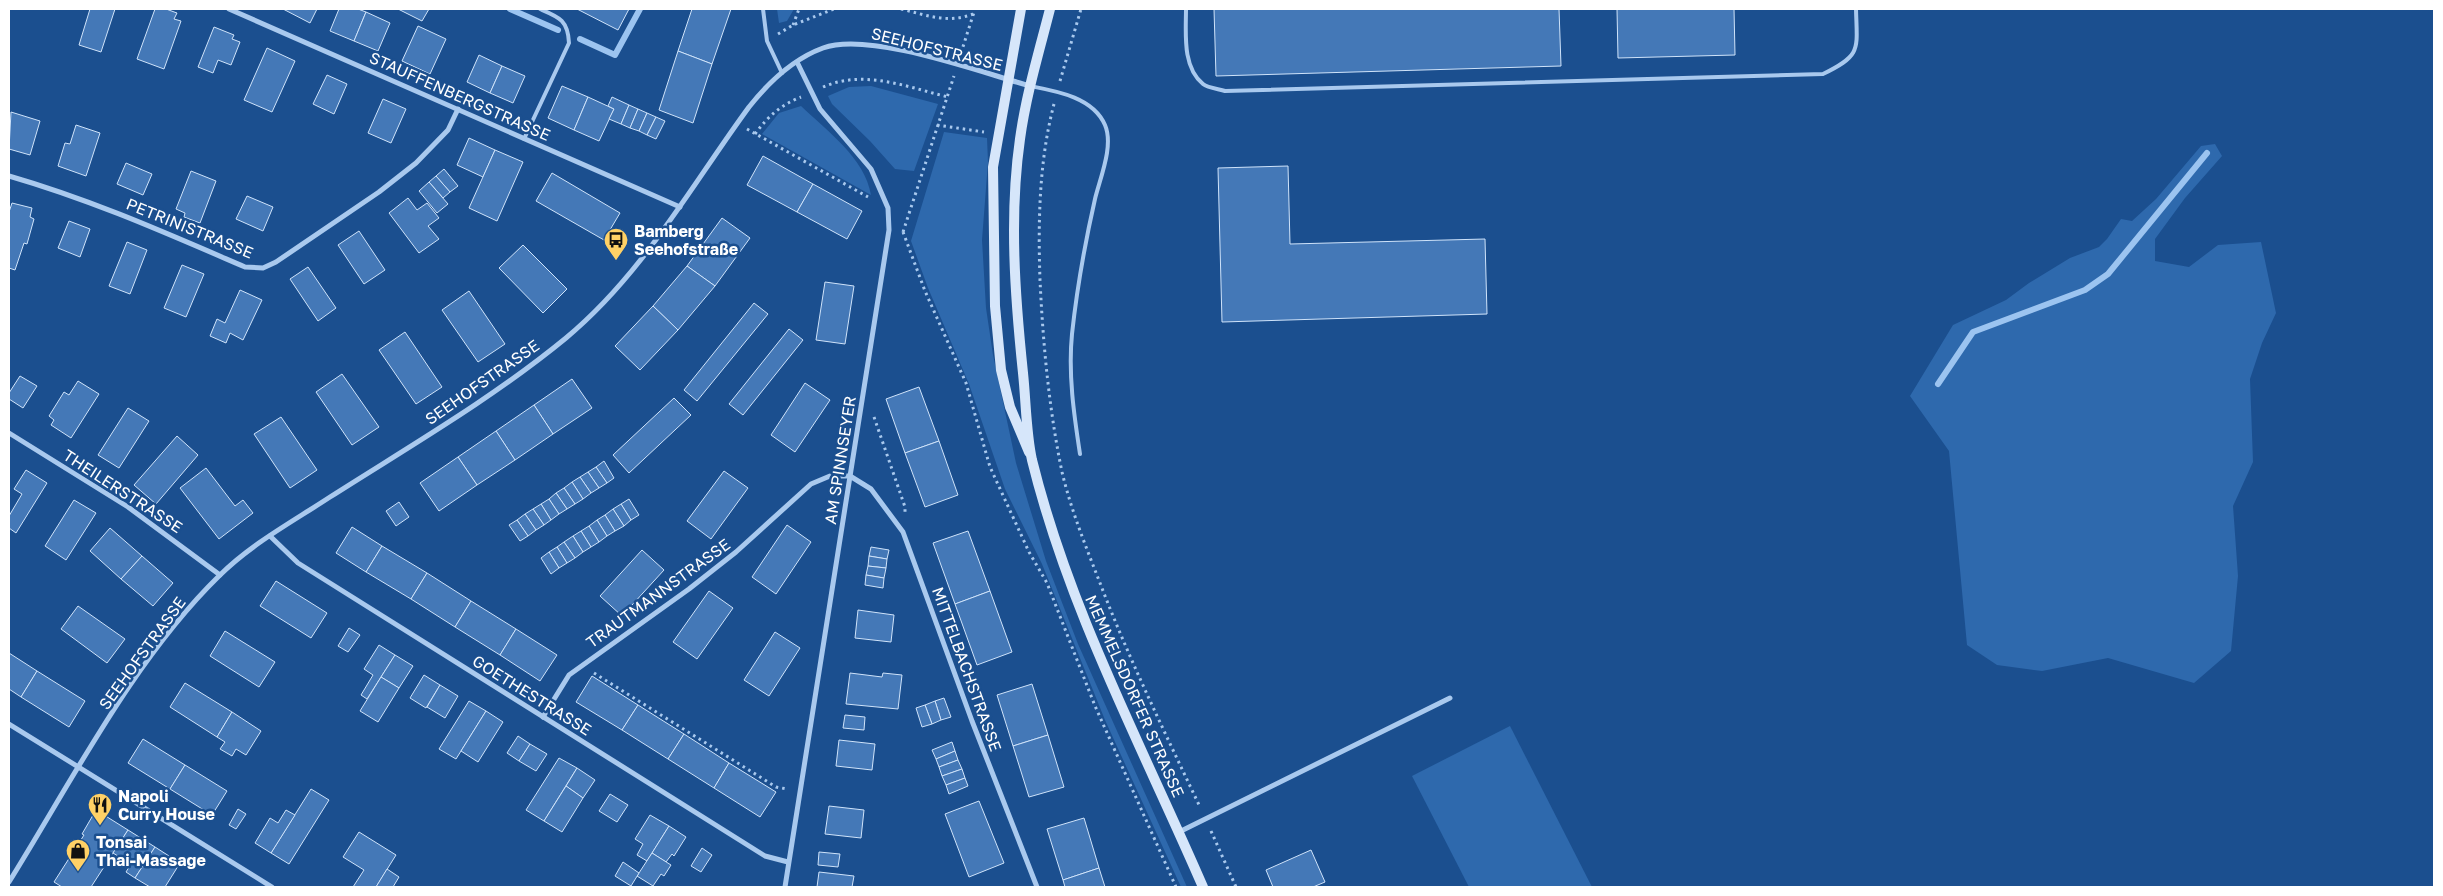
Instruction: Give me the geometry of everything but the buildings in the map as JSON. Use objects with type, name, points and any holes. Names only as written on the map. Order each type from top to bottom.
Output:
[{"type":"main road","name":"MEMMELSDORFER STRASSE","points":[[1021,9],[993,167],[995,306],[1001,370],[1010,407],[1031,457],[1063,565],[1094,647],[1203,887]]},
{"type":"main road","name":"MEMMELSDORFER STRASSE","points":[[1031,457],[1018,320],[1014,224],[1020,137],[1030,86],[1050,9]]},
{"type":"street","name":"STAUFFENBERGSTRASSE","points":[[229,9],[680,207]]},
{"type":"street","name":"SEEHOFSTRASSE","points":[[9,882],[79,768],[161,642],[187,608],[220,575],[270,536],[466,410],[565,339],[606,301],[634,269],[680,207],[737,123],[764,88],[782,73],[822,48],[840,44],[861,44],[892,48],[1030,86]]},
{"type":"street","name":"AM SPINNSEYER","points":[[785,887],[889,230],[888,208],[871,169],[820,109],[797,62]]},
{"type":"street","name":"PETRINISTRASSE","points":[[9,176],[72,194],[245,267],[263,268],[276,262],[380,192],[416,163],[448,130],[458,109]]},
{"type":"street","name":"THEILERSTRASSE","points":[[9,433],[128,507],[220,575]]},
{"type":"street","name":"TRAUTMANNSTRASSE","points":[[544,716],[568,675],[689,589],[736,552],[811,484],[830,476],[850,476]]},
{"type":"street","name":"MITTELBACHSTRASSE","points":[[850,476],[871,489],[903,532],[972,721],[1037,887]]},
{"type":"street","name":"GOETHESTRASSE","points":[[270,536],[298,563],[765,856],[788,862]]},
{"type":"street","points":[[1179,833],[1450,698]]},
{"type":"street","points":[[9,724],[272,887]]},
{"type":"lane","points":[[524,139],[568,43],[568,31],[559,17],[540,9]]},
{"type":"lane","points":[[763,9],[767,41],[782,73]]},
{"type":"lane","points":[[1186,9],[1187,48],[1192,70],[1204,85],[1226,91],[1823,74],[1847,63],[1857,45],[1856,9]]},
{"type":"lane","points":[[1030,86],[1057,91],[1088,105],[1096,112],[1105,125],[1108,146],[1087,237],[1072,335],[1073,406],[1080,454]]},
{"type":"path","points":[[793,25],[799,9]]},
{"type":"path","points":[[767,41],[793,25],[834,9]]},
{"type":"path","points":[[901,9],[936,18],[959,20],[974,13]]},
{"type":"path","points":[[975,9],[903,232],[924,291],[966,383],[990,467],[1029,552],[1047,583],[1095,706],[1176,887]]},
{"type":"path","points":[[1081,9],[1045,140],[1039,238],[1042,326],[1050,403],[1063,473],[1082,538],[1143,688],[1236,887]]},
{"type":"path","points":[[755,134],[767,117],[786,103],[833,83],[868,78],[948,97]]},
{"type":"path","points":[[737,123],[888,208]]},
{"type":"path","points":[[889,230],[903,232]]},
{"type":"path","points":[[864,396],[905,507],[903,532]]},
{"type":"path","points":[[585,662],[592,672],[776,787],[800,791]]},
{"type":"shaded area","points":[[777,9],[794,9],[787,21],[779,23]]},
{"type":"shaded area","points":[[871,86],[938,104],[914,171],[895,169],[870,141],[832,104],[828,96],[849,87]]},
{"type":"shaded area","points":[[801,106],[833,135],[853,157],[861,169],[871,195],[762,134],[779,113]]},
{"type":"shaded area","points":[[944,132],[987,138],[988,162],[982,240],[986,308],[993,355],[1016,463],[1046,561],[1078,644],[1187,887],[1181,887],[1105,720],[1042,564],[1005,489],[969,384],[928,288],[911,241]]},
{"type":"shaded area","points":[[2215,144],[2222,156],[2185,198],[2155,239],[2155,261],[2189,267],[2218,245],[2261,242],[2276,313],[2262,343],[2250,379],[2253,462],[2233,506],[2238,576],[2231,651],[2194,683],[2108,658],[2042,671],[1997,665],[1967,645],[1949,451],[1910,396],[1953,325],[2006,300],[2029,283],[2070,258],[2099,247],[2121,219],[2132,221],[2156,199],[2201,146]]},
{"type":"shaded area","points":[[1510,726],[1592,887],[1469,887],[1412,776]]},
{"type":"waterway","points":[[510,9],[558,30]]},
{"type":"waterway","points":[[580,39],[615,55],[640,9]]},
{"type":"waterway","points":[[1938,384],[1973,332],[2085,290],[2108,274],[2207,153]]},
{"type":"place","name":"Bamberg Seehofstraße","points":[[616,261]]},
{"type":"place","name":"Napoli Curry House","points":[[100,826]]},
{"type":"place","name":"Tonsai Thai-Massage","points":[[78,872]]}]
